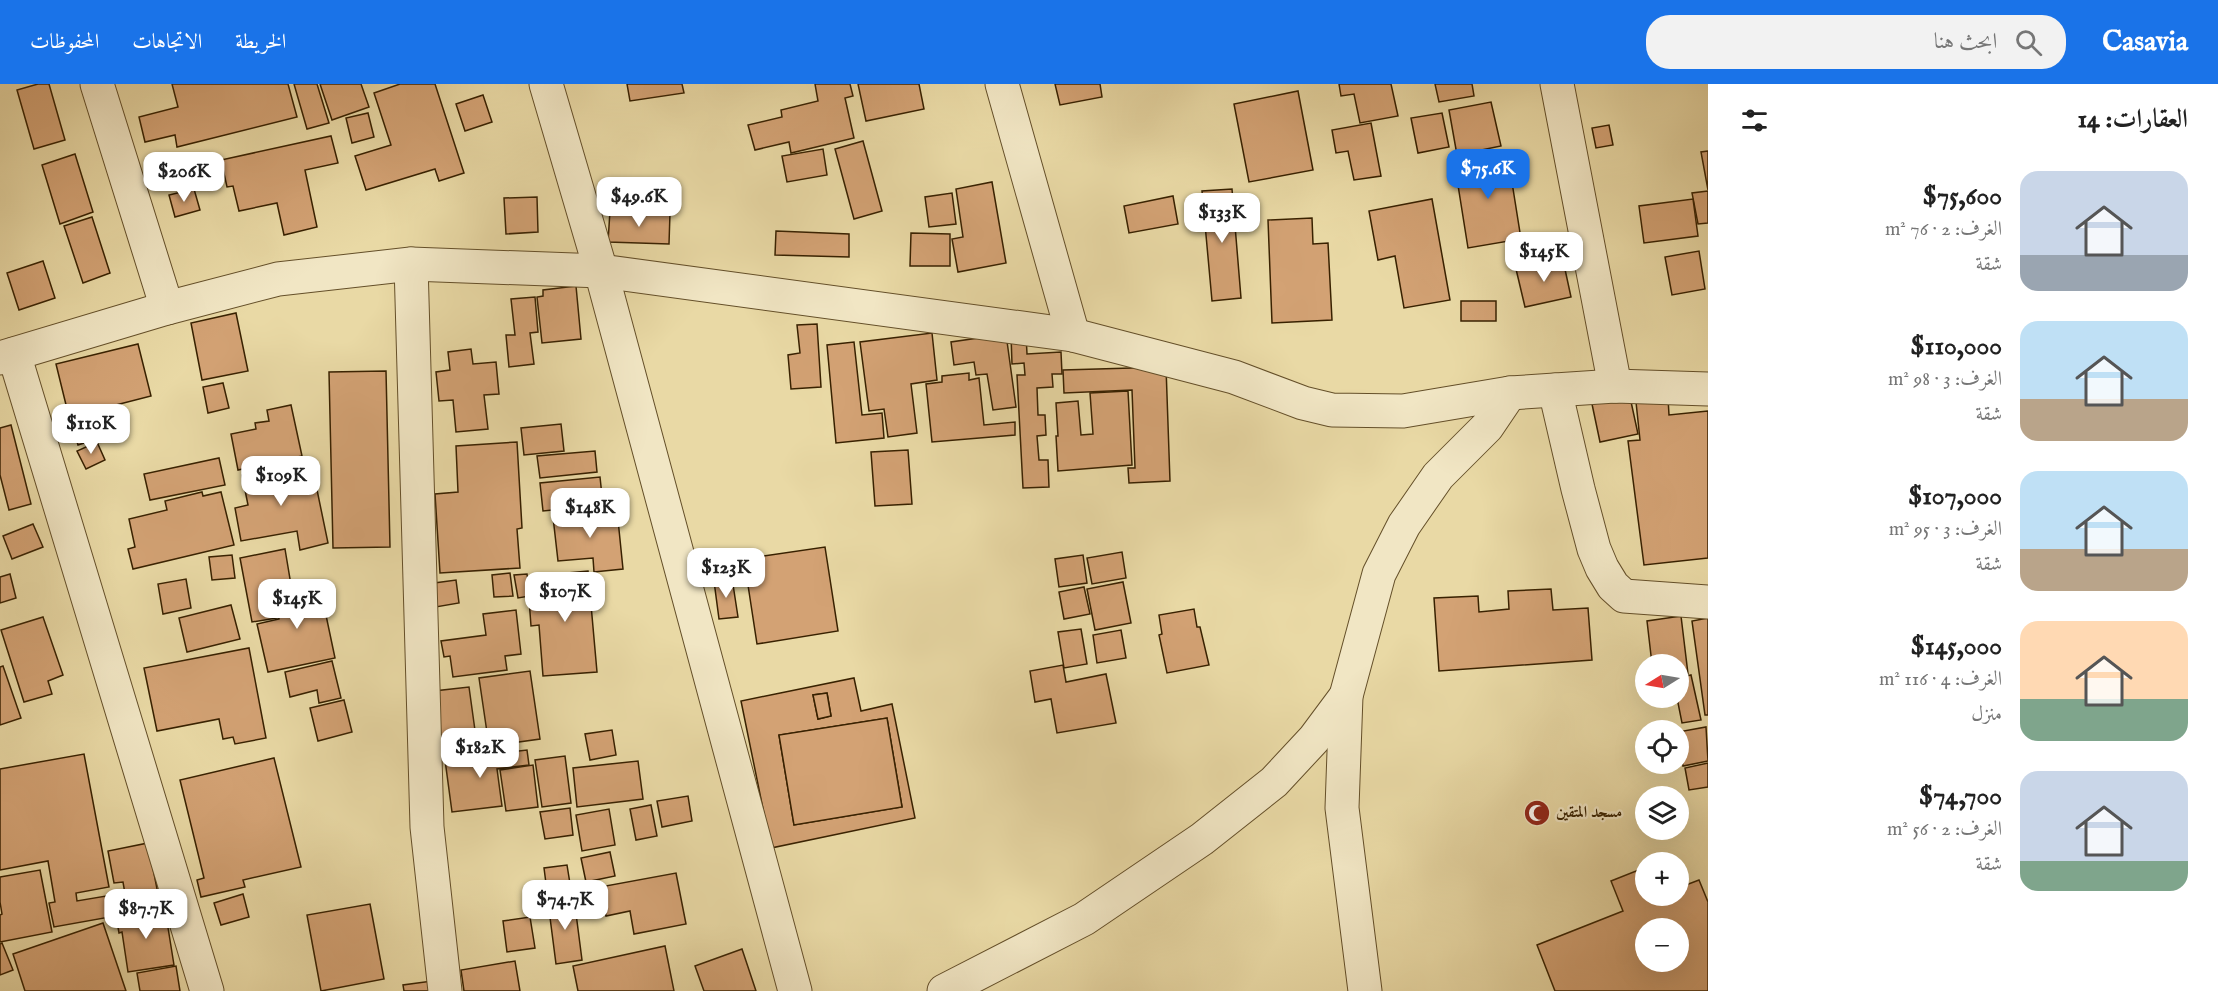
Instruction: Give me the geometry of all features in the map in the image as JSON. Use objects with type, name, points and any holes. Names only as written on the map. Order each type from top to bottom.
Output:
[{"type":"street","points":[[97,84],[167,308]]},
{"type":"street","points":[[546,84],[601,272],[795,991]]},
{"type":"street","points":[[1002,84],[1073,335]]},
{"type":"street","points":[[1557,84],[1615,386]]},
{"type":"street","points":[[411,264],[427,827],[445,991]]},
{"type":"street","points":[[207,991],[7,356],[167,308],[278,279],[411,264],[601,272],[1073,335],[1234,377],[1303,403],[1332,410],[1403,411],[1510,393],[1615,386],[1708,389]]},
{"type":"street","points":[[1555,390],[1594,549],[1613,586],[1624,596],[1708,602]]},
{"type":"street","points":[[1365,991],[1342,808],[1346,696],[1379,574],[1404,525],[1438,476],[1487,427],[1510,393]]},
{"type":"street","points":[[944,991],[1084,919],[1202,839],[1274,782],[1314,739],[1346,696]]},
{"type":"building","points":[[38,84],[49,84],[65,140],[34,149],[17,90]]},
{"type":"building","points":[[172,84],[288,84],[297,117],[177,147],[175,135],[145,142],[139,117],[178,107]]},
{"type":"building","points":[[294,84],[317,84],[329,123],[307,129]]},
{"type":"building","points":[[320,84],[361,84],[369,107],[332,120]]},
{"type":"building","points":[[400,84],[435,84],[464,173],[439,181],[435,169],[366,190],[355,156],[391,145],[374,93]]},
{"type":"building","points":[[627,84],[682,84],[684,93],[630,101]]},
{"type":"building","points":[[815,84],[850,84],[853,96],[845,98],[854,138],[791,153],[789,142],[755,150],[748,125],[782,117],[781,110],[818,101]]},
{"type":"building","points":[[858,84],[919,84],[924,109],[866,121]]},
{"type":"building","points":[[1055,84],[1100,84],[1102,97],[1060,105]]},
{"type":"building","points":[[1339,84],[1391,84],[1398,116],[1360,123],[1354,94],[1341,96]]},
{"type":"building","points":[[1435,84],[1472,84],[1474,96],[1439,102]]},
{"type":"building","points":[[1298,91],[1313,170],[1249,182],[1234,104]]},
{"type":"building","points":[[483,95],[492,122],[465,131],[456,104]]},
{"type":"building","points":[[1491,102],[1501,146],[1457,155],[1449,110]]},
{"type":"building","points":[[368,113],[374,137],[352,143],[346,118]]},
{"type":"building","points":[[1442,113],[1449,147],[1418,153],[1411,118]]},
{"type":"building","points":[[1371,123],[1381,176],[1354,180],[1348,151],[1336,153],[1332,130]]},
{"type":"building","points":[[1609,125],[1613,145],[1596,148],[1592,128]]},
{"type":"building","points":[[331,136],[338,163],[305,170],[317,227],[284,235],[277,203],[239,211],[233,186],[227,187],[221,160]]},
{"type":"building","points":[[863,141],[882,211],[854,219],[835,149]]},
{"type":"building","points":[[823,149],[827,175],[787,182],[782,156]]},
{"type":"building","points":[[1507,151],[1521,239],[1468,248],[1454,160]]},
{"type":"building","points":[[1708,151],[1708,190],[1701,152]]},
{"type":"building","points":[[75,154],[93,212],[60,224],[42,165]]},
{"type":"building","points":[[992,182],[1006,263],[958,272],[952,239],[963,237],[956,189]]},
{"type":"building","points":[[194,189],[200,210],[175,217],[169,195]]},
{"type":"building","points":[[1232,189],[1241,298],[1212,301],[1202,191]]},
{"type":"building","points":[[1708,191],[1708,223],[1698,224],[1692,193]]},
{"type":"building","points":[[952,193],[956,224],[929,227],[925,197]]},
{"type":"building","points":[[1173,196],[1178,224],[1129,233],[1124,206]]},
{"type":"building","points":[[537,197],[538,232],[506,234],[504,198]]},
{"type":"building","points":[[1432,199],[1450,300],[1404,308],[1395,256],[1378,260],[1369,211]]},
{"type":"building","points":[[1693,199],[1698,236],[1644,243],[1639,206]]},
{"type":"building","points":[[610,211],[670,213],[669,244],[608,242]]},
{"type":"building","points":[[92,217],[110,273],[83,283],[64,226]]},
{"type":"building","points":[[1312,218],[1313,244],[1328,243],[1332,320],[1272,323],[1268,220]]},
{"type":"building","points":[[776,231],[849,234],[849,257],[775,255]]},
{"type":"building","points":[[911,233],[950,234],[950,266],[910,266]]},
{"type":"building","points":[[1699,251],[1705,289],[1672,295],[1665,257]]},
{"type":"building","points":[[1563,260],[1571,297],[1525,307],[1516,269]]},
{"type":"building","points":[[43,261],[55,298],[19,310],[7,273]]},
{"type":"building","points":[[576,286],[581,339],[542,343],[537,297],[543,296],[543,290]]},
{"type":"building","points":[[535,297],[538,332],[530,333],[534,364],[509,367],[506,335],[515,335],[511,299]]},
{"type":"building","points":[[1461,301],[1496,301],[1496,321],[1461,321]]},
{"type":"building","points":[[236,313],[248,371],[202,380],[191,323]]},
{"type":"building","points":[[817,324],[821,387],[791,389],[788,355],[800,353],[797,325]]},
{"type":"building","points":[[932,333],[937,380],[911,384],[917,433],[888,437],[884,409],[869,411],[860,342]]},
{"type":"building","points":[[1006,334],[1016,407],[993,410],[987,374],[976,375],[974,362],[954,365],[951,342]]},
{"type":"building","points":[[1026,334],[1027,354],[1061,352],[1062,374],[1052,374],[1053,387],[1037,388],[1038,415],[1045,415],[1046,435],[1037,436],[1039,460],[1048,460],[1049,487],[1023,488],[1017,375],[1025,375],[1024,363],[1012,364],[1011,335]]},
{"type":"building","points":[[854,342],[862,415],[882,413],[884,438],[836,443],[827,345]]},
{"type":"building","points":[[138,344],[151,396],[69,417],[56,364]]},
{"type":"building","points":[[471,349],[473,364],[496,362],[499,394],[484,395],[488,429],[456,432],[453,400],[439,401],[436,372],[450,370],[448,352]]},
{"type":"building","points":[[1166,367],[1170,481],[1129,483],[1128,468],[1135,468],[1132,390],[1064,393],[1063,370]]},
{"type":"building","points":[[386,371],[390,547],[333,548],[329,372]]},
{"type":"building","points":[[969,373],[969,380],[979,378],[984,425],[1015,422],[1015,435],[932,442],[926,384],[942,382],[942,376]]},
{"type":"building","points":[[223,383],[229,408],[208,413],[203,387]]},
{"type":"building","points":[[1128,391],[1132,465],[1058,471],[1056,403],[1078,401],[1081,435],[1093,434],[1090,393]]},
{"type":"building","points":[[1630,397],[1638,434],[1600,442],[1592,404]]},
{"type":"building","points":[[1668,398],[1669,415],[1708,411],[1708,558],[1644,565],[1628,441],[1640,440],[1636,402]]},
{"type":"building","points":[[291,405],[302,456],[238,470],[231,434],[256,429],[255,423],[269,421],[267,410]]},
{"type":"building","points":[[89,418],[96,439],[78,445],[72,424]]},
{"type":"building","points":[[561,424],[564,451],[524,455],[521,428]]},
{"type":"building","points":[[11,425],[31,504],[9,510],[0,475],[0,428]]},
{"type":"building","points":[[97,442],[105,460],[86,469],[77,451]]},
{"type":"building","points":[[517,442],[522,528],[517,529],[520,568],[440,573],[435,494],[458,492],[456,446]]},
{"type":"building","points":[[908,450],[912,504],[875,506],[871,452]]},
{"type":"building","points":[[595,451],[597,472],[540,478],[537,456]]},
{"type":"building","points":[[219,458],[225,485],[150,500],[144,474]]},
{"type":"building","points":[[296,463],[301,488],[316,485],[328,543],[300,550],[297,531],[241,541],[235,508],[248,505],[242,475]]},
{"type":"building","points":[[600,477],[603,505],[543,511],[540,483]]},
{"type":"building","points":[[202,492],[203,496],[221,492],[234,545],[133,569],[128,549],[135,547],[129,519],[167,510],[165,501]]},
{"type":"building","points":[[617,510],[623,569],[594,572],[593,558],[558,561],[553,517]]},
{"type":"building","points":[[33,524],[43,547],[12,559],[3,536]]},
{"type":"building","points":[[825,547],[838,631],[757,644],[744,559]]},
{"type":"building","points":[[285,549],[291,585],[272,589],[277,618],[252,622],[240,558]]},
{"type":"building","points":[[1122,552],[1126,578],[1092,584],[1087,558]]},
{"type":"building","points":[[232,555],[235,578],[212,580],[209,557]]},
{"type":"building","points":[[1083,555],[1087,583],[1059,587],[1055,559]]},
{"type":"building","points":[[588,571],[597,672],[543,676],[539,625],[531,626],[529,599],[536,598],[535,576]]},
{"type":"building","points":[[510,573],[513,596],[494,597],[492,575]]},
{"type":"building","points":[[10,574],[16,598],[0,603],[0,577]]},
{"type":"building","points":[[527,574],[530,596],[518,598],[514,575]]},
{"type":"building","points":[[732,578],[738,617],[719,619],[714,581]]},
{"type":"building","points":[[186,579],[191,608],[163,614],[158,584]]},
{"type":"building","points":[[456,580],[459,603],[430,608],[427,584]]},
{"type":"building","points":[[319,582],[335,658],[268,672],[257,624],[279,619],[274,591]]},
{"type":"building","points":[[1123,582],[1131,623],[1095,630],[1087,589]]},
{"type":"building","points":[[1084,587],[1090,614],[1064,619],[1059,592]]},
{"type":"building","points":[[1551,589],[1553,610],[1588,608],[1592,660],[1439,671],[1434,598],[1478,596],[1479,612],[1509,609],[1508,591]]},
{"type":"building","points":[[231,605],[240,639],[187,652],[179,618]]},
{"type":"building","points":[[1194,609],[1209,665],[1167,673],[1159,635],[1162,634],[1159,615]]},
{"type":"building","points":[[516,610],[521,654],[505,656],[507,670],[453,677],[450,656],[444,657],[441,641],[486,635],[483,614]]},
{"type":"building","points":[[1681,616],[1686,654],[1651,654],[1647,621]]},
{"type":"building","points":[[43,617],[63,675],[48,681],[52,694],[24,702],[1,630]]},
{"type":"building","points":[[1708,618],[1708,715],[1705,715],[1692,621]]},
{"type":"building","points":[[1081,629],[1087,664],[1064,668],[1058,632]]},
{"type":"building","points":[[1121,630],[1126,658],[1097,663],[1093,635]]},
{"type":"building","points":[[249,648],[266,738],[235,744],[233,737],[223,739],[219,719],[157,731],[144,668]]},
{"type":"building","points":[[332,661],[341,698],[319,703],[317,690],[290,697],[285,672]]},
{"type":"building","points":[[1063,665],[1066,682],[1106,674],[1116,723],[1057,733],[1051,699],[1035,702],[1030,671]]},
{"type":"building","points":[[3,666],[21,718],[0,725],[0,667]]},
{"type":"building","points":[[530,671],[540,739],[489,746],[479,678]]},
{"type":"building","points":[[1689,675],[1691,675],[1701,720],[1689,722],[1689,720],[1681,720],[1679,708],[1689,708]]},
{"type":"building","points":[[854,678],[861,711],[892,704],[915,818],[771,848],[741,701]],"holes":[[[827,693],[831,716],[818,719],[813,695]],[[887,718],[902,807],[794,825],[779,735]]]},
{"type":"building","points":[[469,687],[478,752],[442,756],[434,691]]},
{"type":"building","points":[[827,693],[831,716],[818,719],[813,695]]},
{"type":"building","points":[[344,700],[352,732],[318,741],[310,708]]},
{"type":"building","points":[[887,718],[902,807],[794,825],[779,735]]},
{"type":"building","points":[[1706,727],[1708,761],[1689,765],[1689,730]]},
{"type":"building","points":[[612,730],[616,755],[590,760],[585,734]]},
{"type":"building","points":[[527,750],[529,765],[497,769],[502,806],[452,812],[445,760]]},
{"type":"building","points":[[84,754],[109,887],[76,893],[77,901],[106,896],[110,917],[54,927],[49,903],[55,902],[48,861],[0,870],[0,769]]},
{"type":"building","points":[[565,756],[571,803],[542,807],[535,760]]},
{"type":"building","points":[[274,758],[301,867],[243,880],[245,887],[201,897],[197,880],[204,878],[180,780]]},
{"type":"building","points":[[638,761],[643,799],[577,807],[573,768]]},
{"type":"building","points":[[1708,763],[1708,787],[1689,790],[1686,774],[1689,774],[1689,767]]},
{"type":"building","points":[[533,765],[538,807],[506,811],[500,770]]},
{"type":"building","points":[[688,796],[692,821],[662,827],[657,801]]},
{"type":"building","points":[[651,805],[657,836],[636,840],[630,809]]},
{"type":"building","points":[[570,808],[573,835],[545,839],[540,812]]},
{"type":"building","points":[[609,809],[615,845],[582,851],[576,815]]},
{"type":"building","points":[[148,843],[160,904],[128,911],[123,882],[114,883],[108,851]]},
{"type":"building","points":[[610,852],[615,876],[586,882],[581,858]]},
{"type":"building","points":[[567,865],[572,896],[548,899],[544,868]]},
{"type":"building","points":[[40,870],[52,932],[0,942],[0,915],[2,914],[0,877]]},
{"type":"building","points":[[1635,871],[1635,906],[1689,906],[1689,884],[1699,880],[1708,902],[1708,991],[1555,991],[1537,945],[1623,911],[1611,881]]},
{"type":"building","points":[[676,873],[686,924],[634,934],[630,911],[606,916],[600,887]]},
{"type":"building","points":[[243,894],[249,917],[221,925],[214,903]]},
{"type":"building","points":[[574,898],[582,960],[556,964],[548,902]]},
{"type":"building","points":[[370,904],[384,979],[321,991],[307,915]]},
{"type":"building","points":[[165,909],[174,965],[128,972],[122,932],[119,933],[116,916]]},
{"type":"building","points":[[530,917],[535,948],[507,952],[503,921]]},
{"type":"building","points":[[103,923],[126,991],[25,991],[13,954]]},
{"type":"building","points":[[2,943],[13,970],[0,975],[0,944]]},
{"type":"building","points":[[665,946],[674,991],[578,991],[573,966]]},
{"type":"building","points":[[742,949],[756,991],[704,991],[695,966]]},
{"type":"building","points":[[515,961],[520,991],[464,991],[461,970]]},
{"type":"building","points":[[176,966],[180,991],[140,991],[137,973]]},
{"type":"building","points":[[432,981],[433,991],[404,991],[403,985]]},
{"type":"place","name":"مسجد المتقين","points":[[1537,813]]}]
